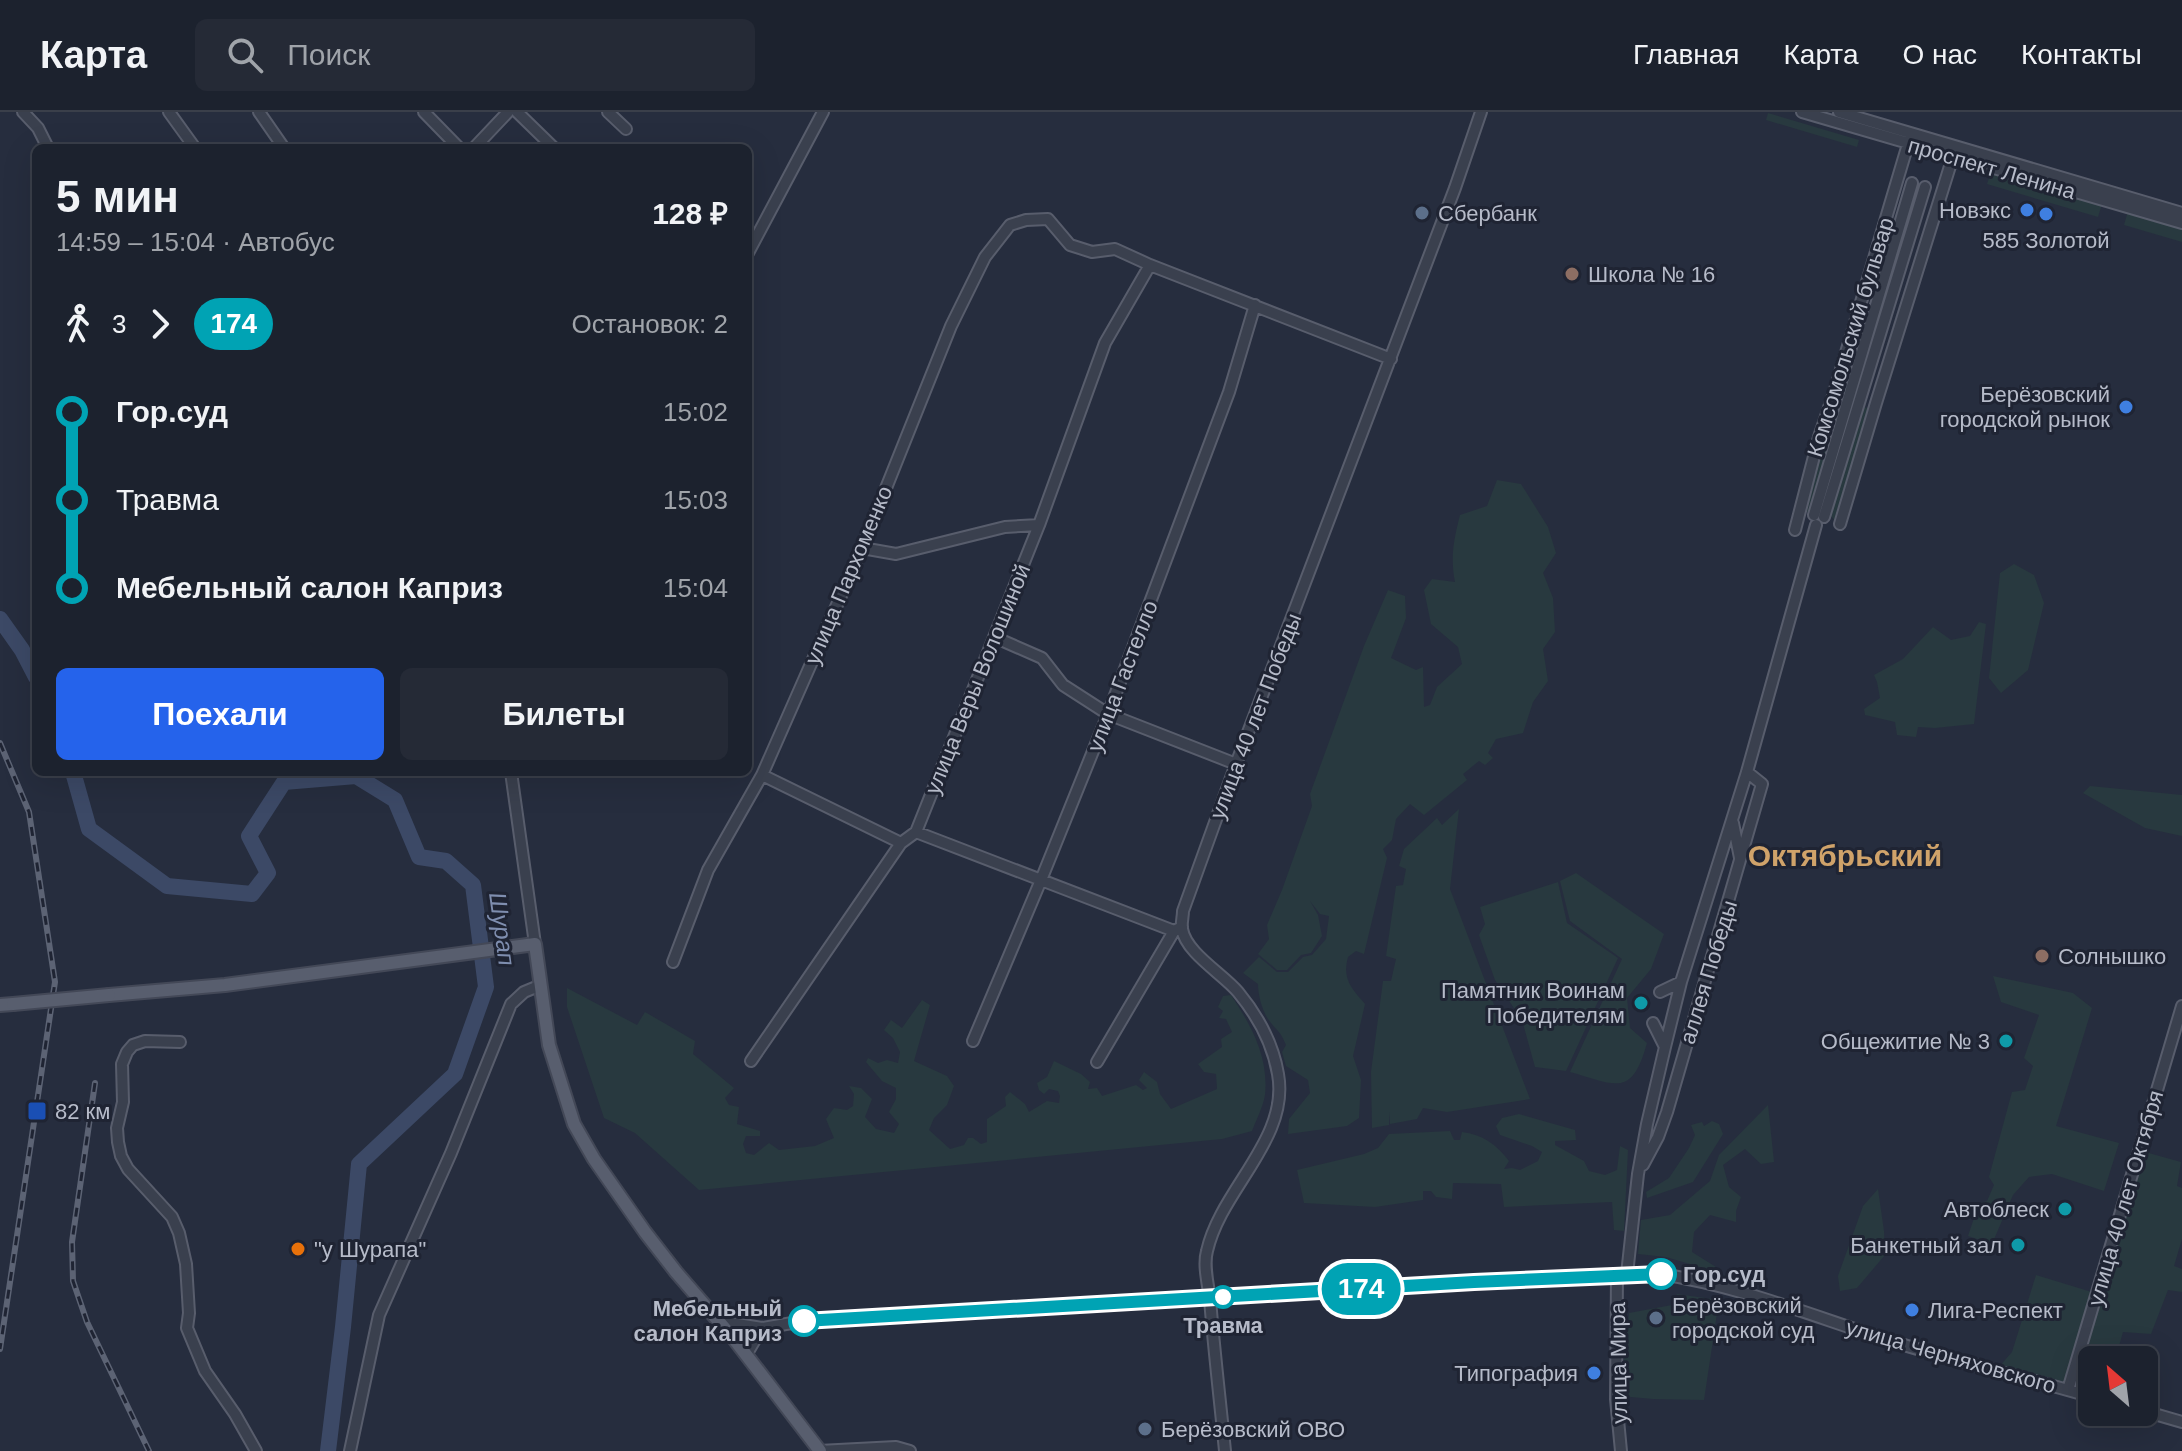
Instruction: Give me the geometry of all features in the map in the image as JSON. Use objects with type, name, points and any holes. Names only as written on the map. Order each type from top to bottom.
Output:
[{"type":"main road","points":[[6,1005],[225,985],[535,944],[549,1045],[574,1124],[645,1232],[820,1451]]},
{"type":"street","points":[[23,112],[38,128],[46,144]]},
{"type":"street","points":[[169,112],[192,144]]},
{"type":"street","points":[[259,112],[281,144]]},
{"type":"street","points":[[424,112],[455,144]]},
{"type":"street","points":[[478,144],[508,112]]},
{"type":"street","points":[[517,112],[550,144]]},
{"type":"street","points":[[608,112],[626,129]]},
{"type":"street","points":[[752,245],[823,112]]},
{"type":"street","name":"улица 40 лет Победы","points":[[1097,1062],[1178,929],[1236,764],[1391,359],[1481,112]]},
{"type":"street","name":"проспект Ленина","points":[[1802,112],[1954,151],[2113,198],[2182,223]]},
{"type":"street","name":"проспект Ленина","points":[[1839,112],[1909,139]]},
{"type":"street","name":"Комсомольский бульвар","points":[[1795,530],[1819,437],[1909,139]]},
{"type":"street","name":"Комсомольский бульвар","points":[[1840,524],[1954,151]]},
{"type":"street","points":[[1818,519],[1912,183]]},
{"type":"street","points":[[1818,519],[1925,187]]},
{"type":"street","name":"проспект Ленина","points":[[2113,198],[2182,213]]},
{"type":"street","name":"улица Пархоменко","points":[[673,962],[708,870],[762,775],[862,548],[951,326],[985,257],[1010,225],[1026,220],[1048,219],[1070,245],[1092,252],[1115,249],[1150,265]]},
{"type":"street","points":[[1150,265],[1391,359]]},
{"type":"street","name":"улица Веры Волошиной","points":[[916,832],[1039,525],[1105,343],[1150,265]]},
{"type":"street","name":"улица Гастелло","points":[[973,1041],[1108,714],[1229,392],[1255,305]]},
{"type":"street","name":"улица Мира","points":[[1621,1451],[1616,1399],[1622,1275],[1647,1124],[1665,1047],[1677,1013],[1681,982],[1747,772],[1818,519]]},
{"type":"street","points":[[862,548],[896,554],[1005,527],[1039,525]]},
{"type":"street","points":[[994,637],[1042,658],[1063,685],[1108,714],[1236,764]]},
{"type":"street","name":"аллея Победы","points":[[1638,1174],[1658,1137],[1667,1112],[1762,784],[1747,772]]},
{"type":"street","points":[[762,775],[901,843]]},
{"type":"street","points":[[512,776],[535,944]]},
{"type":"street","points":[[1732,820],[1741,860]]},
{"type":"street","points":[[751,1061],[901,843],[916,832],[1178,929],[1194,950],[1238,992],[1258,1021],[1270,1045],[1278,1075],[1279,1105],[1272,1129],[1216,1221],[1205,1254],[1225,1451]]},
{"type":"street","points":[[1718,869],[1736,874]]},
{"type":"street","points":[[1704,914],[1731,894]]},
{"type":"street","points":[[1660,992],[1681,982]]},
{"type":"street","points":[[350,1451],[379,1315],[451,1153],[511,1004],[524,992],[541,985]]},
{"type":"street","name":"улица 40 лет Октября","points":[[2068,1390],[2182,1006]]},
{"type":"street","points":[[1662,1008],[1677,1013]]},
{"type":"street","points":[[1653,1023],[1665,1047]]},
{"type":"street","points":[[180,1042],[145,1041],[133,1045],[127,1052],[122,1064],[123,1102],[117,1128],[118,1142],[128,1169],[172,1217],[186,1264],[187,1328],[205,1371],[256,1451]]},
{"type":"street","points":[[1647,1124],[1667,1112]]},
{"type":"street","name":"улица Черняховского","points":[[718,1321],[762,1328],[804,1321],[1661,1274],[1690,1279],[1826,1318],[1890,1341],[2078,1393]]},
{"type":"street","points":[[746,1355],[762,1328]]},
{"type":"street","points":[[2158,1415],[2182,1422]]},
{"type":"street","points":[[820,1451],[896,1447],[910,1451]]},
{"type":"shaded area","points":[[1768,113],[1859,140],[1857,147],[1766,120]]},
{"type":"shaded area","points":[[1991,172],[2102,204],[2098,217],[1987,184]]},
{"type":"shaded area","points":[[2128,211],[2182,227],[2182,242],[2124,225]]},
{"type":"shaded area","points":[[1836,400],[1846,403],[1810,512],[1801,512]]},
{"type":"shaded area","points":[[1860,407],[1869,408],[1834,520],[1828,512]]},
{"type":"shaded area","points":[[1497,480],[1521,484],[1548,527],[1556,553],[1543,573],[1553,598],[1555,632],[1543,649],[1548,681],[1533,702],[1523,733],[1496,739],[1488,753],[1493,758],[1485,765],[1479,761],[1463,774],[1467,780],[1424,815],[1410,804],[1396,819],[1392,840],[1383,849],[1387,858],[1364,954],[1356,951],[1348,957],[1346,965],[1349,983],[1365,1004],[1353,1056],[1361,1080],[1359,1118],[1347,1126],[1288,1134],[1289,1119],[1310,1093],[1308,1080],[1286,1066],[1282,1052],[1286,1045],[1266,1015],[1258,984],[1243,973],[1259,957],[1277,972],[1288,972],[1303,957],[1312,955],[1326,939],[1329,916],[1320,914],[1310,901],[1318,915],[1322,936],[1311,953],[1301,955],[1287,970],[1277,970],[1258,954],[1269,939],[1267,925],[1312,806],[1310,794],[1364,646],[1388,590],[1405,596],[1406,618],[1391,658],[1416,670],[1423,667],[1424,707],[1430,705],[1437,687],[1462,664],[1458,647],[1431,624],[1424,590],[1432,579],[1455,582],[1453,548],[1460,515],[1487,506]]},
{"type":"shaded area","points":[[2014,564],[2034,575],[2044,603],[2028,670],[2001,693],[1989,678],[2000,573]]},
{"type":"shaded area","points":[[1979,622],[1986,624],[1974,724],[1918,727],[1916,737],[1897,735],[1895,722],[1865,715],[1864,709],[1880,698],[1874,675],[1903,659],[1933,627],[1951,640],[1970,636]]},
{"type":"shaded area","points":[[2090,786],[2182,795],[2182,836],[2145,828],[2083,793]]},
{"type":"shaded area","points":[[1459,809],[1450,889],[1530,1099],[1447,1112],[1423,1108],[1417,1119],[1390,1124],[1389,1112],[1389,1125],[1372,1128],[1371,1072],[1383,981],[1391,981],[1396,959],[1386,956],[1396,886],[1403,885],[1406,869],[1399,866],[1404,849],[1437,818],[1442,825]]},
{"type":"shaded area","points":[[1576,873],[1664,934],[1651,969],[1627,998],[1630,1028],[1647,1043],[1635,1073],[1620,1083],[1599,1081],[1570,1072],[1622,959],[1570,921],[1560,881]]},
{"type":"shaded area","points":[[1558,882],[1567,923],[1618,958],[1566,1071],[1535,1067],[1522,1020],[1495,980],[1479,935],[1485,924],[1480,907]]},
{"type":"shaded area","points":[[1993,976],[2073,993],[2092,1008],[2056,1126],[2119,1143],[2104,1191],[2052,1174],[2029,1177],[2013,1195],[1992,1244],[1968,1236],[1979,1203],[1987,1201],[1994,1185],[1989,1177],[2012,1092],[2025,1090],[2033,1066],[2024,1058],[2039,1015],[2001,1002]]},
{"type":"shaded area","points":[[567,988],[637,1025],[645,1012],[695,1041],[693,1054],[734,1088],[725,1098],[729,1105],[739,1107],[737,1124],[760,1131],[760,1136],[746,1136],[743,1144],[746,1153],[754,1155],[769,1143],[779,1150],[815,1146],[834,1138],[826,1119],[834,1108],[847,1110],[853,1106],[854,1094],[849,1086],[861,1088],[872,1099],[865,1117],[876,1129],[894,1133],[899,1124],[889,1112],[896,1099],[896,1088],[882,1081],[866,1062],[868,1058],[878,1063],[887,1060],[898,1063],[900,1052],[893,1038],[884,1030],[891,1020],[902,1028],[922,1000],[930,1005],[914,1061],[947,1076],[954,1086],[947,1105],[934,1118],[929,1130],[950,1149],[964,1145],[968,1138],[981,1144],[987,1142],[987,1119],[1006,1106],[1005,1097],[1010,1092],[1025,1104],[1029,1112],[1047,1101],[1059,1103],[1058,1091],[1049,1089],[1044,1094],[1037,1083],[1047,1077],[1054,1061],[1081,1074],[1090,1082],[1088,1089],[1097,1088],[1102,1096],[1136,1085],[1143,1090],[1147,1088],[1139,1080],[1144,1072],[1157,1082],[1160,1094],[1171,1109],[1217,1089],[1216,1074],[1204,1072],[1198,1064],[1222,1047],[1221,1039],[1232,1032],[1226,1019],[1219,1018],[1223,1011],[1218,1007],[1223,996],[1231,995],[1257,1042],[1266,1081],[1265,1095],[1252,1131],[1222,1139],[699,1190],[635,1133],[604,1118],[567,1007]]},
{"type":"shaded area","points":[[1768,1105],[1774,1162],[1761,1164],[1745,1149],[1723,1165],[1729,1187],[1741,1197],[1736,1222],[1710,1215],[1694,1232],[1692,1252],[1716,1267],[1710,1270],[1666,1257],[1638,1254],[1641,1220],[1670,1215],[1710,1181],[1719,1155]]},
{"type":"shaded area","points":[[1519,1114],[1575,1130],[1576,1140],[1555,1141],[1555,1145],[1584,1161],[1589,1171],[1605,1175],[1617,1170],[1620,1146],[1628,1150],[1624,1231],[1614,1230],[1612,1202],[1504,1207],[1501,1184],[1453,1183],[1452,1199],[1423,1191],[1423,1200],[1375,1207],[1304,1203],[1297,1170],[1364,1154],[1378,1148],[1389,1134],[1450,1131],[1454,1140],[1460,1140],[1462,1132],[1469,1133],[1488,1141],[1499,1150],[1509,1161],[1504,1169],[1520,1170],[1538,1161],[1542,1152],[1500,1135],[1496,1126],[1502,1118]]},
{"type":"shaded area","points":[[1712,1121],[1719,1124],[1723,1134],[1693,1182],[1647,1198],[1646,1192],[1669,1178],[1689,1148],[1695,1135],[1691,1125],[1702,1122],[1704,1126]]},
{"type":"shaded area","points":[[2145,1152],[2181,1162],[2177,1186],[2182,1188],[2182,1239],[2174,1266],[2182,1269],[2182,1292],[2168,1290],[2151,1334],[2123,1332],[2119,1346],[2086,1346]]},
{"type":"shaded area","points":[[1878,1189],[1885,1255],[1857,1288],[1840,1291],[1838,1276],[1863,1206]]},
{"type":"shaded area","points":[[2036,1275],[2095,1293],[2069,1380],[2062,1385],[1999,1367],[2012,1352]]},
{"type":"shaded area","points":[[1677,1294],[1719,1300],[1704,1400],[1620,1396],[1629,1313],[1672,1305]]},
{"type":"waterway","name":"Шурап","points":[[0,619],[32,669]]},
{"type":"waterway","name":"Шурап","points":[[74,776],[89,829],[167,886],[252,894],[268,873],[249,836],[284,782],[356,776]]},
{"type":"waterway","name":"Шурап","points":[[328,1451],[359,1164],[455,1074],[486,987],[473,885],[446,861],[419,857],[395,800],[356,776]]},
{"type":"railway","points":[[0,743],[29,812],[55,982],[0,1349]]},
{"type":"railway","points":[[95,1083],[72,1242],[73,1281],[87,1322],[149,1451]]},
{"type":"bus line","name":"174","points":[[804,1321],[1597,1275],[1661,1274]]},
{"type":"place","name":"Новэкс","points":[[2027,210]]},
{"type":"place","name":"Сбербанк","points":[[1422,213]]},
{"type":"place","name":"585 Золотой","points":[[2046,214]]},
{"type":"place","name":"Школа № 16","points":[[1572,274]]},
{"type":"place","name":"Берёзовский городской рынок","points":[[2126,407]]},
{"type":"place","name":"Солнышко","points":[[2042,956]]},
{"type":"place","name":"Памятник Воинам Победителям","points":[[1641,1003]]},
{"type":"place","name":"Общежитие № 3","points":[[2006,1041]]},
{"type":"place","name":"82 км","points":[[37,1111]]},
{"type":"place","name":"Автоблеск","points":[[2065,1209]]},
{"type":"place","name":"Банкетный зал","points":[[2018,1245]]},
{"type":"place","name":"\"у Шурапа\"","points":[[298,1249]]},
{"type":"place","name":"Гор.суд","points":[[1661,1274]]},
{"type":"place","name":"Травма","points":[[1223,1297]]},
{"type":"place","name":"Лига-Респект","points":[[1912,1310]]},
{"type":"place","name":"Берёзовский городской суд","points":[[1656,1318]]},
{"type":"place","name":"Мебельный салон Каприз","points":[[804,1321]]},
{"type":"place","name":"Типография","points":[[1594,1373]]},
{"type":"place","name":"Берёзовский ОВО","points":[[1145,1429]]},
{"type":"district","name":"Октябрьский","points":[[1845,856]]}]
